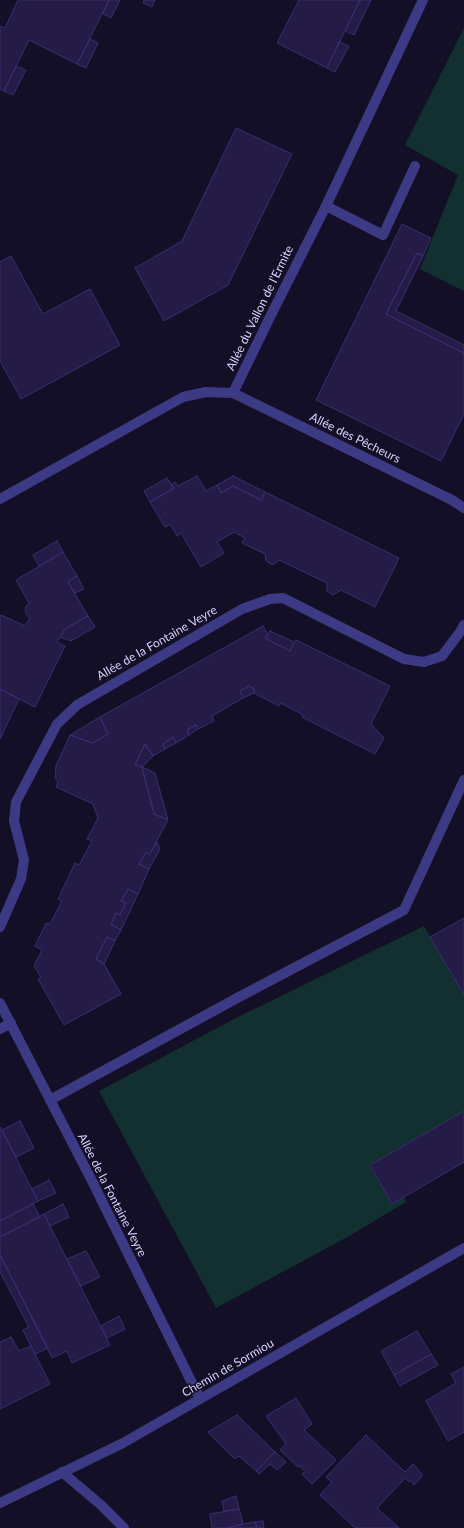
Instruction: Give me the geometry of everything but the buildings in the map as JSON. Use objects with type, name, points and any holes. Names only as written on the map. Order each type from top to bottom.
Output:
[{"type":"street","name":"Allée du Vallon de l’Ermite","points":[[233,393],[326,206],[423,0]]},
{"type":"street","points":[[326,206],[383,235],[414,166]]},
{"type":"street","points":[[0,499],[183,397],[206,392],[233,393]]},
{"type":"street","name":"Allée des Pêcheurs","points":[[233,393],[452,500],[464,508]]},
{"type":"street","name":"Allée de la Fontaine Veyre","points":[[0,927],[21,879],[24,860],[14,821],[16,802],[57,724],[77,705],[242,609],[270,599],[283,598],[404,659],[424,662],[442,656],[464,625]]},
{"type":"street","points":[[50,1100],[239,997],[404,910],[464,780]]},
{"type":"street","name":"Allée de la Fontaine Veyre","points":[[0,1003],[200,1399]]},
{"type":"street","points":[[0,1029],[10,1023]]},
{"type":"street","name":"Chemin de Sormiou","points":[[0,1502],[123,1443],[464,1248]]},
{"type":"street","points":[[62,1472],[124,1528]]},
{"type":"green space","points":[[464,28],[464,291],[420,269],[458,175],[405,145]]},
{"type":"green space","points":[[424,926],[464,995],[464,1111],[370,1166],[392,1204],[404,1197],[406,1202],[351,1235],[216,1308],[99,1091],[234,1019]]}]
